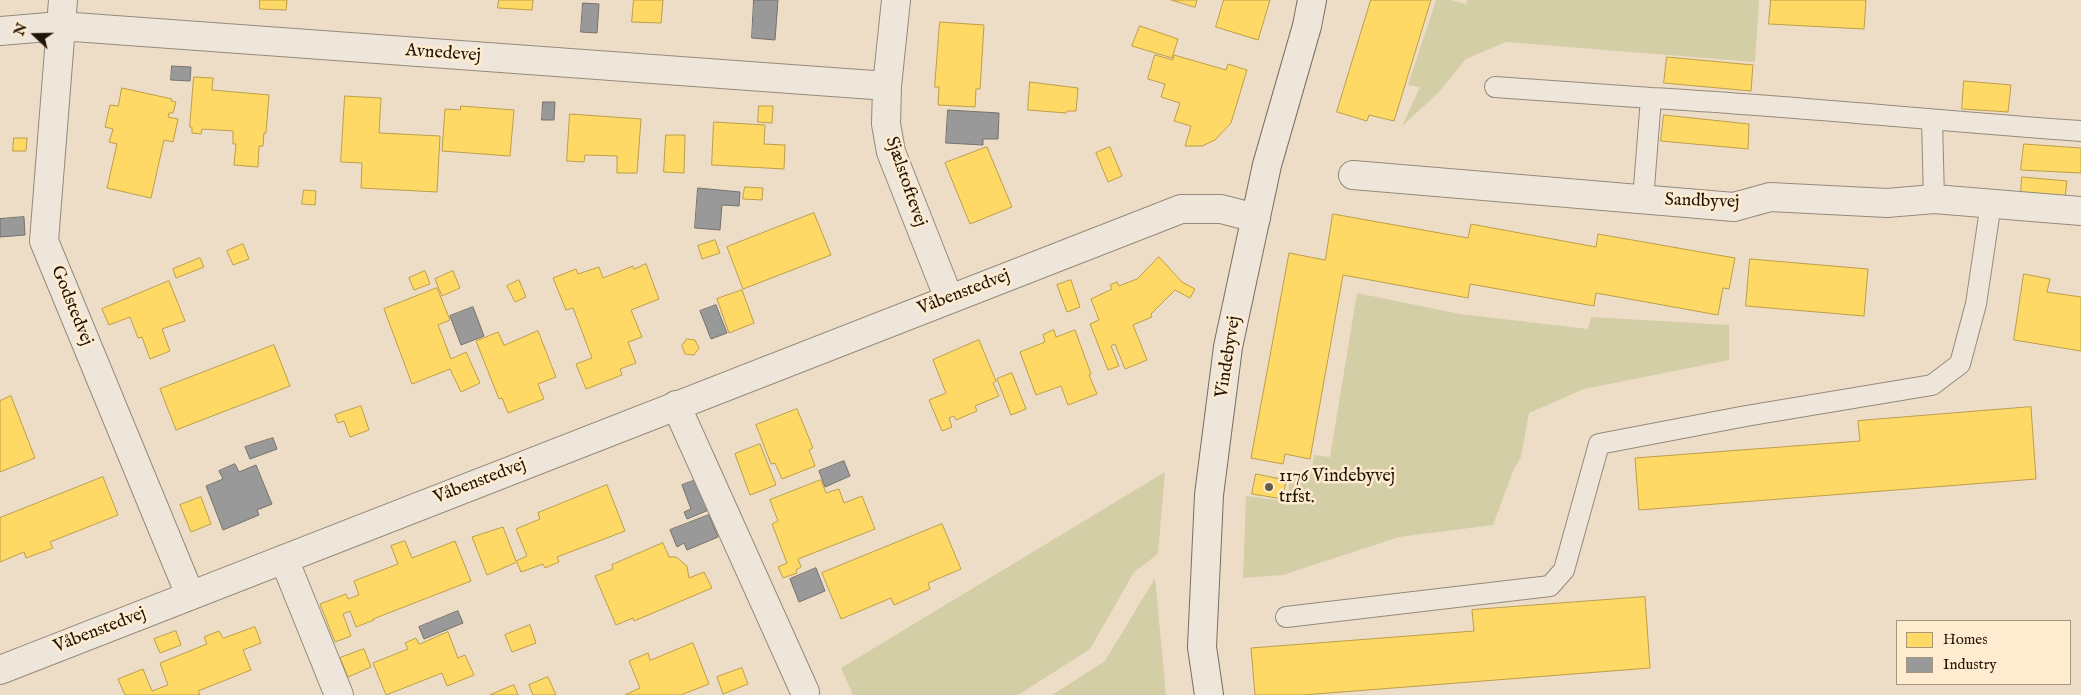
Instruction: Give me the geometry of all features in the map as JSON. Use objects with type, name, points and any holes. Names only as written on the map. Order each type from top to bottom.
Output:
[{"type":"street","name":"Sjælstoftevej","points":[[896,0],[887,86],[886,124],[891,152],[950,299]]},
{"type":"street","name":"Vindebyvej","points":[[1209,695],[1202,647],[1209,495],[1228,347],[1267,166],[1310,13],[1321,0]]},
{"type":"street","name":"Avnedevej","points":[[0,30],[62,13],[887,86]]},
{"type":"street","name":"Godstedvej","points":[[62,13],[44,241],[190,595]]},
{"type":"street","name":"Sandbyvej","points":[[1353,175],[1734,207],[1770,198],[1887,203],[1934,199],[2081,210]]},
{"type":"street","name":"Våbenstedvej","points":[[0,670],[1181,209],[1222,209],[1256,218]]},
{"type":"street","points":[[676,406],[805,692]]},
{"type":"street","points":[[284,559],[339,695]]},
{"type":"lane","points":[[1495,87],[1758,104],[2081,131]]},
{"type":"lane","points":[[1643,200],[1651,98]]},
{"type":"lane","points":[[1932,120],[1934,199]]},
{"type":"lane","points":[[1286,617],[1550,586],[1564,570],[1599,444],[1746,416],[1932,385],[1960,364],[1976,304],[1990,203]]},
{"type":"shaded area","points":[[1436,0],[1451,0],[1466,4],[1467,0],[1759,0],[1755,62],[1506,42],[1466,59],[1438,93],[1402,126],[1420,87],[1408,85]]},
{"type":"shaded area","points":[[1357,293],[1460,314],[1588,329],[1591,317],[1729,325],[1729,360],[1584,389],[1529,413],[1521,457],[1514,469],[1493,525],[1399,537],[1283,575],[1243,578],[1246,496],[1287,501],[1290,476],[1310,479],[1314,455],[1330,457]]},
{"type":"shaded area","points":[[1165,472],[1158,554],[1134,572],[1090,649],[1018,695],[853,695],[841,668]]},
{"type":"shaded area","points":[[1155,578],[1166,695],[1052,695],[1105,661]]},
{"type":"building: Homes","points":[[260,0],[287,0],[286,10],[260,9]]},
{"type":"building: Homes","points":[[499,0],[533,0],[532,10],[498,8]]},
{"type":"building: Homes","points":[[634,0],[663,0],[661,23],[632,22]]},
{"type":"building: Homes","points":[[1172,0],[1197,0],[1195,7]]},
{"type":"building: Homes","points":[[1224,0],[1270,0],[1258,40],[1216,27]]},
{"type":"building: Homes","points":[[1371,0],[1431,0],[1394,121],[1369,115],[1367,121],[1337,112]]},
{"type":"building: Homes","points":[[1771,0],[1866,0],[1864,29],[1769,24]]},
{"type":"building: Homes","points":[[940,22],[984,25],[980,89],[976,89],[975,107],[938,105],[939,87],[935,87]]},
{"type":"building: Homes","points":[[1140,26],[1178,39],[1172,58],[1132,46]]},
{"type":"building: Homes","points":[[1155,55],[1173,60],[1174,55],[1226,70],[1228,64],[1247,70],[1231,123],[1215,140],[1202,146],[1185,146],[1191,126],[1174,121],[1180,103],[1161,97],[1165,84],[1148,79]]},
{"type":"building: Homes","points":[[1667,57],[1753,65],[1751,91],[1664,83]]},
{"type":"building: Homes","points":[[194,77],[213,78],[212,90],[269,95],[266,133],[264,133],[263,146],[259,146],[258,167],[234,165],[236,144],[233,144],[233,131],[202,129],[201,134],[192,133],[192,127],[190,127]]},
{"type":"building: Homes","points":[[1964,81],[2011,85],[2008,112],[1962,109]]},
{"type":"building: Homes","points":[[1030,82],[1078,88],[1076,111],[1067,111],[1066,113],[1028,110]]},
{"type":"building: Homes","points":[[122,88],[172,99],[171,101],[176,102],[173,113],[169,113],[168,117],[178,119],[173,142],[164,140],[151,198],[107,188],[117,144],[109,142],[113,129],[105,127],[110,105],[118,106]]},
{"type":"building: Homes","points":[[345,96],[381,98],[379,133],[440,136],[437,192],[361,188],[362,163],[341,162]]},
{"type":"building: Homes","points":[[461,106],[514,110],[510,156],[442,151],[445,109],[460,110]]},
{"type":"building: Homes","points":[[759,106],[773,106],[772,123],[758,122]]},
{"type":"building: Homes","points":[[570,114],[641,119],[637,173],[617,173],[617,156],[585,155],[584,162],[567,161]]},
{"type":"building: Homes","points":[[1664,115],[1749,124],[1748,149],[1661,141]]},
{"type":"building: Homes","points":[[714,122],[765,125],[764,144],[785,145],[784,169],[712,165]]},
{"type":"building: Homes","points":[[666,135],[685,135],[684,173],[664,172]]},
{"type":"building: Homes","points":[[14,138],[27,138],[26,151],[13,151]]},
{"type":"building: Homes","points":[[2024,144],[2081,148],[2081,173],[2021,170]]},
{"type":"building: Homes","points":[[987,147],[1012,207],[970,224],[945,163]]},
{"type":"building: Homes","points":[[1110,147],[1122,176],[1108,182],[1096,153]]},
{"type":"building: Homes","points":[[2022,177],[2067,181],[2065,197],[2021,193]]},
{"type":"building: Homes","points":[[745,187],[763,188],[762,200],[743,199]]},
{"type":"building: Homes","points":[[304,190],[316,191],[315,205],[302,204]]},
{"type":"building: Homes","points":[[814,213],[831,255],[743,289],[727,247]]},
{"type":"building: Homes","points":[[1333,214],[1468,238],[1471,224],[1596,247],[1598,234],[1735,258],[1729,289],[1723,288],[1718,315],[1596,293],[1594,306],[1470,284],[1468,298],[1343,275],[1310,459],[1285,454],[1283,464],[1251,458],[1289,253],[1325,260]]},
{"type":"building: Homes","points":[[715,240],[720,253],[702,259],[698,246]]},
{"type":"building: Homes","points":[[243,244],[249,259],[233,265],[227,251]]},
{"type":"building: Homes","points":[[1159,257],[1182,282],[1195,289],[1190,298],[1175,290],[1151,314],[1152,317],[1133,325],[1147,360],[1125,369],[1115,344],[1111,346],[1119,366],[1108,370],[1090,324],[1099,320],[1091,299],[1112,289],[1110,285],[1117,282],[1119,286],[1137,279]]},
{"type":"building: Homes","points":[[200,258],[204,267],[176,278],[173,269]]},
{"type":"building: Homes","points":[[1750,259],[1868,269],[1864,316],[1746,306]]},
{"type":"building: Homes","points":[[646,264],[659,299],[631,310],[642,337],[628,342],[636,363],[620,369],[622,375],[586,389],[576,364],[592,358],[573,308],[566,310],[553,278],[576,269],[578,274],[599,267],[603,278],[633,266],[634,269]]},
{"type":"building: Homes","points":[[425,271],[430,284],[414,290],[409,278]]},
{"type":"building: Homes","points":[[453,271],[460,288],[442,296],[435,279]]},
{"type":"building: Homes","points":[[2024,274],[2050,279],[2047,292],[2081,297],[2081,351],[2014,340]]},
{"type":"building: Homes","points":[[519,280],[526,297],[515,302],[507,286]]},
{"type":"building: Homes","points":[[1071,280],[1080,307],[1067,312],[1057,285]]},
{"type":"building: Homes","points":[[169,281],[185,321],[162,329],[170,351],[150,359],[142,337],[138,338],[130,317],[109,325],[102,309]]},
{"type":"building: Homes","points":[[437,288],[450,320],[438,325],[451,359],[466,352],[480,383],[461,392],[450,369],[412,384],[384,309]]},
{"type":"building: Homes","points":[[742,290],[754,323],[729,333],[717,299]]},
{"type":"building: Homes","points":[[1054,330],[1056,337],[1075,330],[1097,394],[1068,405],[1061,386],[1036,395],[1020,352],[1045,342],[1043,335]]},
{"type":"building: Homes","points":[[538,331],[556,377],[538,384],[544,399],[508,413],[502,398],[499,399],[476,341],[498,332],[504,345]]},
{"type":"building: Homes","points":[[687,339],[695,340],[699,348],[694,355],[685,354],[682,346]]},
{"type":"building: Homes","points":[[979,340],[996,381],[993,383],[999,396],[975,406],[977,411],[956,420],[954,416],[949,418],[952,427],[942,431],[929,400],[946,393],[933,360]]},
{"type":"building: Homes","points":[[274,345],[290,386],[176,430],[160,389]]},
{"type":"building: Homes","points":[[1012,373],[1026,409],[1011,415],[997,379]]},
{"type":"building: Homes","points":[[11,396],[35,458],[0,472],[0,401]]},
{"type":"building: Homes","points":[[361,406],[369,430],[350,437],[344,421],[338,423],[335,415]]},
{"type":"building: Homes","points":[[2031,407],[2036,479],[1639,510],[1635,458],[1860,441],[1858,421]]},
{"type":"building: Homes","points":[[797,409],[813,448],[809,450],[815,466],[782,479],[775,463],[771,464],[756,425]]},
{"type":"building: Homes","points":[[760,444],[776,485],[750,495],[735,454]]},
{"type":"building: Homes","name":"1176 Vindebyvej trfst.","points":[[1256,474],[1286,480],[1283,499],[1252,494]]},
{"type":"building: Homes","points":[[103,477],[118,515],[50,542],[53,548],[26,558],[24,552],[0,562],[0,518]]},
{"type":"building: Homes","points":[[821,480],[826,493],[839,489],[844,503],[862,496],[875,529],[798,559],[801,567],[796,570],[797,573],[783,578],[778,567],[787,563],[772,524],[778,521],[770,500]]},
{"type":"building: Homes","points":[[607,485],[625,531],[557,557],[559,562],[545,568],[543,564],[521,572],[517,562],[487,575],[472,537],[503,527],[516,561],[527,556],[516,529],[540,519],[538,513]]},
{"type":"building: Homes","points":[[201,497],[211,524],[191,532],[180,505]]},
{"type":"building: Homes","points":[[942,524],[961,569],[928,583],[930,589],[894,605],[891,598],[841,619],[822,573]]},
{"type":"building: Homes","points":[[405,541],[412,558],[455,541],[471,581],[356,627],[350,611],[343,614],[351,636],[335,642],[320,604],[346,594],[348,599],[359,595],[354,581],[398,564],[391,546]]},
{"type":"building: Homes","points":[[663,543],[669,557],[676,557],[687,566],[689,578],[704,572],[712,588],[634,621],[633,618],[616,625],[595,576],[613,569],[612,565]]},
{"type":"building: Homes","points":[[1645,597],[1650,668],[1303,695],[1255,695],[1251,648],[1474,631],[1472,610]]},
{"type":"building: Homes","points":[[530,625],[536,643],[512,652],[505,635]]},
{"type":"building: Homes","points":[[255,627],[261,643],[243,650],[251,670],[198,691],[200,695],[125,695],[118,679],[143,669],[152,691],[168,685],[160,663],[207,644],[204,637],[219,631],[223,638]]},
{"type":"building: Homes","points":[[176,631],[181,645],[160,653],[154,639]]},
{"type":"building: Homes","points":[[448,632],[458,658],[465,655],[474,675],[447,686],[442,673],[386,695],[373,663],[408,649],[405,643],[416,638],[419,644]]},
{"type":"building: Homes","points":[[693,643],[709,684],[681,695],[625,695],[640,688],[629,661],[648,653],[650,660]]},
{"type":"building: Homes","points":[[364,649],[371,667],[348,677],[340,658]]},
{"type":"building: Homes","points":[[742,668],[748,684],[723,694],[717,677]]},
{"type":"building: Homes","points":[[548,677],[556,695],[533,695],[529,685]]},
{"type":"building: Homes","points":[[514,685],[518,695],[490,695]]},
{"type":"building: Industry","points":[[754,0],[778,0],[775,40],[752,38]]},
{"type":"building: Industry","points":[[583,3],[599,4],[597,33],[581,32]]},
{"type":"building: Industry","points":[[172,66],[191,67],[190,81],[171,80]]},
{"type":"building: Industry","points":[[543,102],[555,102],[554,120],[542,120]]},
{"type":"building: Industry","points":[[948,110],[999,113],[998,139],[983,139],[983,145],[946,143]]},
{"type":"building: Industry","points":[[698,188],[740,192],[739,206],[722,205],[720,230],[695,228]]},
{"type":"building: Industry","points":[[24,217],[25,235],[0,237],[0,219]]},
{"type":"building: Industry","points":[[716,305],[727,333],[711,339],[700,311]]},
{"type":"building: Industry","points":[[473,307],[484,336],[461,345],[450,316]]},
{"type":"building: Industry","points":[[273,438],[277,449],[250,459],[245,447]]},
{"type":"building: Industry","points":[[844,461],[850,476],[825,487],[819,471]]},
{"type":"building: Industry","points":[[235,464],[239,472],[256,465],[272,504],[257,510],[259,515],[223,530],[206,486],[223,479],[219,471]]},
{"type":"building: Industry","points":[[699,479],[711,509],[687,519],[684,512],[691,509],[682,485]]},
{"type":"building: Industry","points":[[709,515],[718,537],[687,550],[684,543],[677,547],[670,530]]},
{"type":"building: Industry","points":[[816,568],[825,591],[799,602],[790,579]]},
{"type":"building: Industry","points":[[458,611],[463,623],[424,639],[419,627]]},
{"type":"place","name":"1176 Vindebyvej trfst.","points":[[1269,487]]}]
